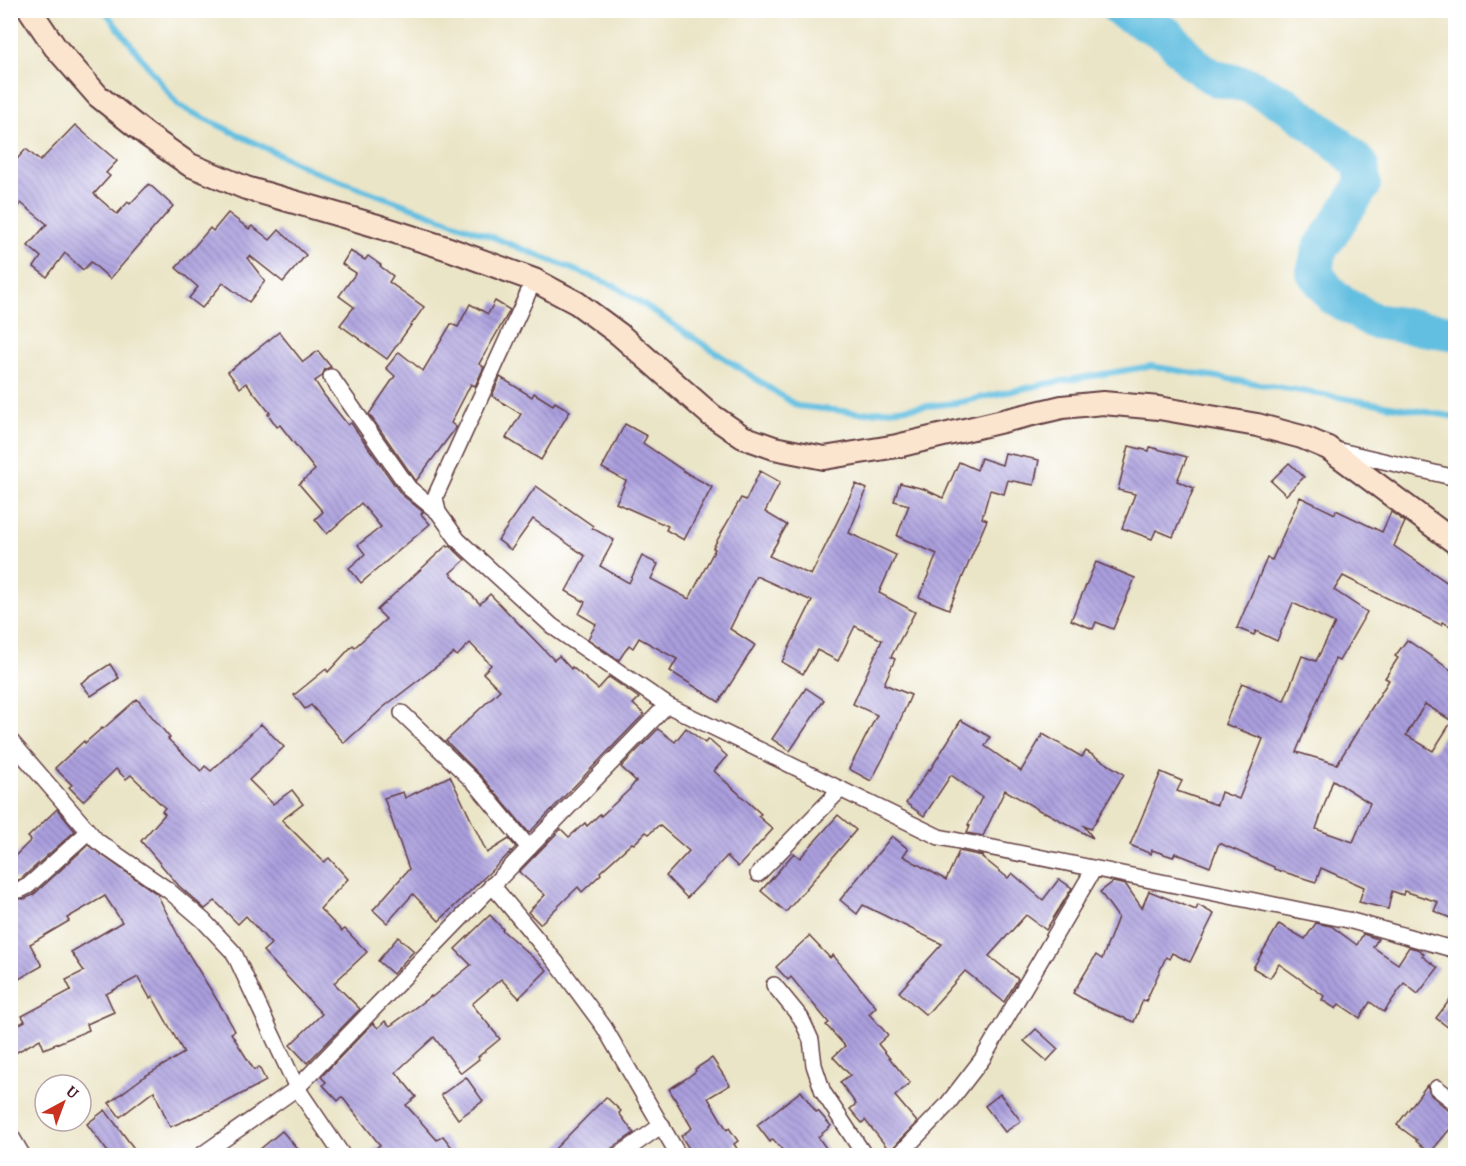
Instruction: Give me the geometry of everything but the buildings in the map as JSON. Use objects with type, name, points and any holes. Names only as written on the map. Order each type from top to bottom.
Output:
[{"type":"street","points":[[30,10],[55,47],[98,96],[147,135],[190,165],[246,188],[374,225],[534,280],[577,303],[602,322],[711,415],[743,437],[774,448],[825,458],[897,446],[1062,407],[1103,403],[1159,408],[1257,425],[1302,437],[1328,448],[1455,478]]},
{"type":"street","points":[[438,512],[435,498],[534,280]]},
{"type":"street","points":[[331,377],[409,488],[438,512],[459,540],[552,626],[667,705],[939,837],[1348,920],[1455,950]]},
{"type":"street","points":[[1328,448],[1455,543]]},
{"type":"street","points":[[200,1155],[297,1088],[667,705]]},
{"type":"street","points":[[402,713],[475,783],[528,848]]},
{"type":"street","points":[[10,740],[97,841],[168,890],[203,920],[234,953],[297,1088],[343,1155]]},
{"type":"street","points":[[758,874],[841,789]]},
{"type":"street","points":[[10,888],[20,890],[28,886],[88,831]]},
{"type":"street","points":[[898,1155],[946,1106],[983,1058],[1094,869]]},
{"type":"street","points":[[492,885],[556,962],[604,1027],[679,1155]]},
{"type":"street","points":[[774,985],[801,1018],[811,1040],[814,1065],[823,1092],[865,1155]]},
{"type":"street","points":[[1437,1088],[1455,1103]]},
{"type":"street","points":[[618,1155],[662,1125]]},
{"type":"street","points":[[10,1134],[23,1155]]},
{"type":"waterway","points":[[104,10],[179,106],[313,171],[490,236],[615,286],[797,406],[860,413],[956,403],[1045,384],[1151,366],[1456,417]]},
{"type":"waterway","points":[[1120,10],[1168,35],[1194,64],[1214,78],[1248,85],[1287,105],[1336,142],[1361,165],[1363,185],[1320,249],[1314,272],[1333,297],[1374,321],[1456,333]]}]
